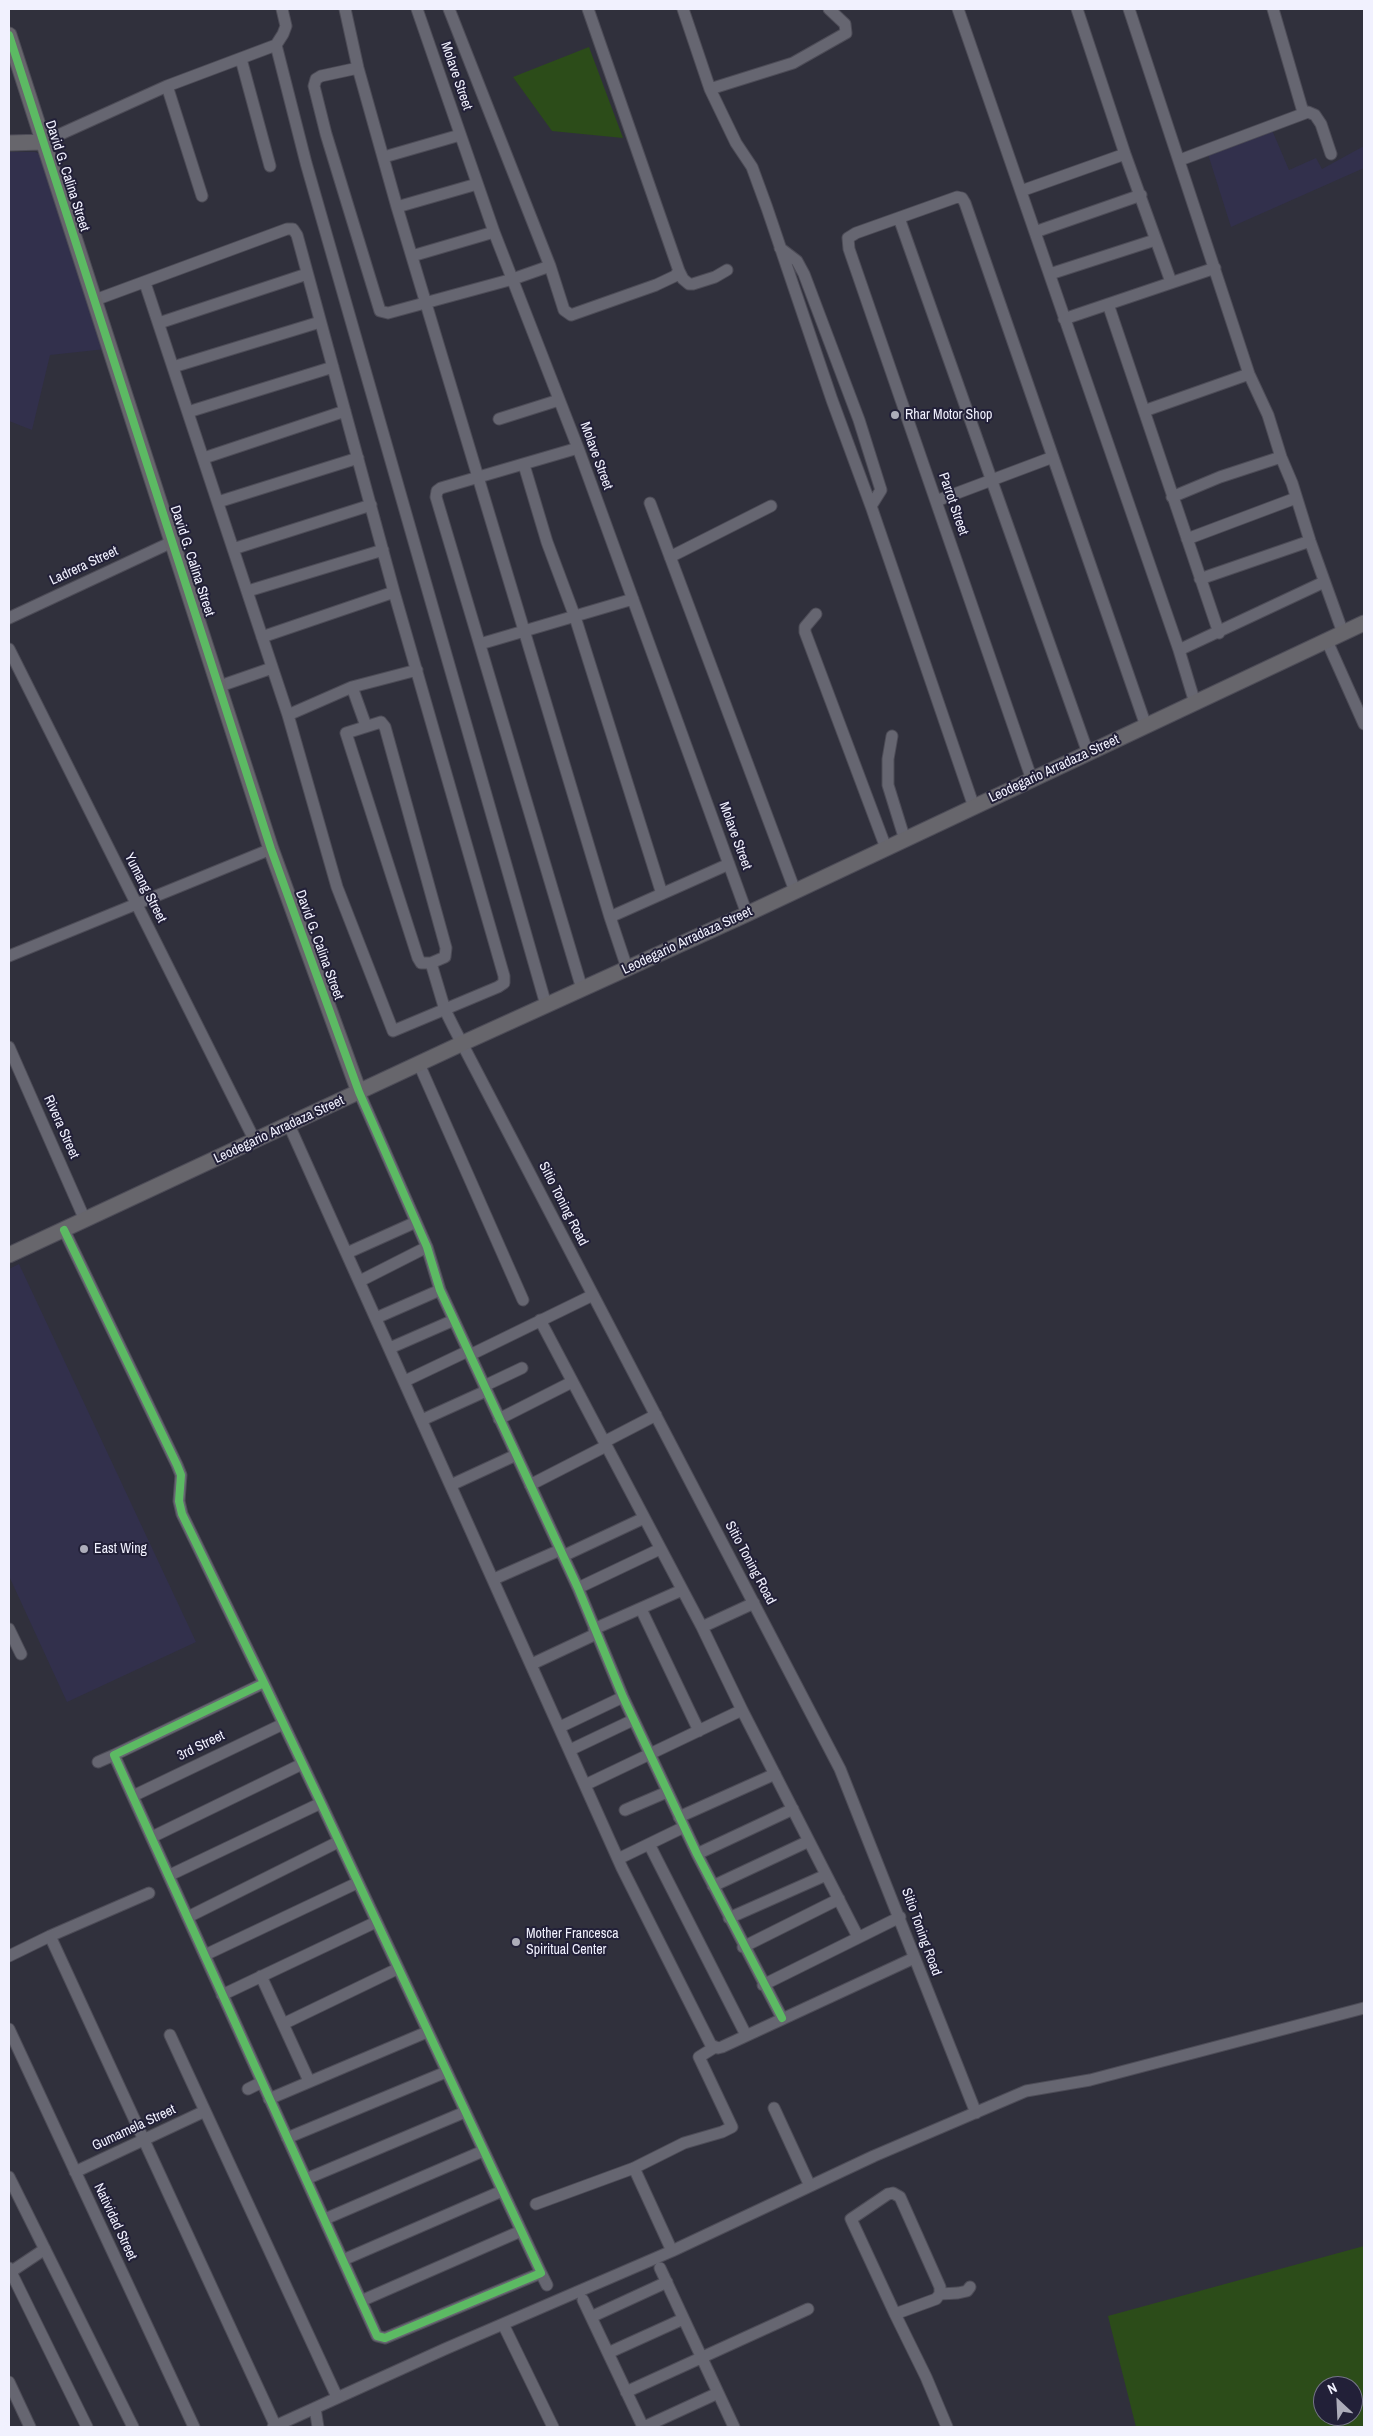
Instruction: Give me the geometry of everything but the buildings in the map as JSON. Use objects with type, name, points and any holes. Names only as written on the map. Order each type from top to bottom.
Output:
[{"type":"street","points":[[9,143],[43,142],[167,86],[276,45],[284,34],[286,26],[282,9]]},
{"type":"street","points":[[345,9],[358,68],[397,207],[610,917],[627,968]]},
{"type":"street","name":"Molave Street","points":[[417,9],[494,232],[578,448],[747,914]]},
{"type":"street","points":[[449,9],[550,266],[564,310],[570,315],[656,285],[676,276],[679,271]]},
{"type":"street","points":[[588,9],[683,279],[689,284],[693,284],[715,277],[727,270]]},
{"type":"street","points":[[684,9],[710,89],[736,143],[752,168],[974,807]]},
{"type":"street","points":[[710,89],[793,63],[846,33],[845,24],[829,9]]},
{"type":"street","points":[[958,9],[1179,650],[1195,703]]},
{"type":"street","points":[[1077,9],[1125,154],[1171,282]]},
{"type":"street","points":[[1129,9],[1249,374],[1268,415],[1310,542],[1343,633]]},
{"type":"street","points":[[1273,9],[1303,112]]},
{"type":"street","name":"David G. Calina Street","points":[[9,35],[271,849],[359,1092]]},
{"type":"street","points":[[276,45],[306,163],[546,1005]]},
{"type":"street","points":[[241,58],[270,166]]},
{"type":"street","points":[[358,68],[316,79],[314,86],[326,134],[378,308],[388,313],[513,279],[550,266]]},
{"type":"street","points":[[167,86],[202,196]]},
{"type":"street","points":[[1180,160],[1303,112],[1308,112],[1315,116],[1321,124],[1331,154]]},
{"type":"street","points":[[384,157],[460,135]]},
{"type":"street","points":[[1021,190],[1125,154]]},
{"type":"street","points":[[397,207],[477,184]]},
{"type":"street","points":[[1035,232],[1141,195]]},
{"type":"street","points":[[1088,753],[899,218],[957,197],[962,198],[1146,726]]},
{"type":"street","name":"Parrot Street","points":[[899,218],[856,233],[848,238],[849,249],[1032,780]]},
{"type":"street","points":[[95,300],[287,229],[293,229],[297,235],[394,592],[504,976],[504,983],[498,987],[393,1030],[337,887],[288,715],[145,283]]},
{"type":"street","points":[[412,256],[494,232]]},
{"type":"street","points":[[1050,274],[1155,240]]},
{"type":"street","points":[[780,248],[794,259],[804,274],[859,420],[881,490],[870,506]]},
{"type":"street","points":[[788,272],[794,259]]},
{"type":"street","points":[[1064,319],[1215,268]]},
{"type":"street","points":[[159,323],[308,274]]},
{"type":"street","points":[[1108,304],[1219,634]]},
{"type":"street","points":[[173,367],[320,322]]},
{"type":"street","points":[[188,412],[333,367]]},
{"type":"street","points":[[1144,411],[1249,374]]},
{"type":"street","points":[[499,419],[559,400]]},
{"type":"street","points":[[832,400],[859,420]]},
{"type":"street","points":[[204,458],[345,411]]},
{"type":"street","points":[[578,448],[441,488],[437,491],[436,497],[582,989]]},
{"type":"street","points":[[1172,497],[1220,477],[1281,457]]},
{"type":"street","points":[[218,502],[358,458]]},
{"type":"street","points":[[936,501],[1053,458]]},
{"type":"street","points":[[854,463],[875,467]]},
{"type":"street","points":[[524,465],[547,542],[575,617],[662,894]]},
{"type":"street","points":[[1187,539],[1296,498]]},
{"type":"street","points":[[650,503],[795,891]]},
{"type":"street","points":[[233,549],[371,505]]},
{"type":"street","points":[[670,557],[771,506]]},
{"type":"street","name":"Ladrera Street","points":[[9,618],[172,542]]},
{"type":"street","points":[[1200,579],[1310,542]]},
{"type":"street","points":[[248,591],[383,550]]},
{"type":"street","points":[[1179,650],[1219,634],[1324,582]]},
{"type":"street","points":[[262,637],[394,592]]},
{"type":"street","points":[[480,644],[633,599]]},
{"type":"street","points":[[816,614],[806,627],[805,632],[886,848]]},
{"type":"street","name":"Leodegario Arradaza Street","points":[[9,1255],[463,1043],[747,914],[1364,623]]},
{"type":"street","points":[[1327,640],[1364,724]]},
{"type":"street","name":"Yumang Street","points":[[9,649],[255,1140]]},
{"type":"street","points":[[288,715],[352,687],[416,670]]},
{"type":"street","points":[[221,689],[273,671]]},
{"type":"street","points":[[352,687],[366,726]]},
{"type":"street","points":[[381,722],[384,724],[446,954],[431,963],[421,963],[418,958],[346,733],[381,722]]},
{"type":"street","points":[[892,736],[888,759],[888,785],[905,840]]},
{"type":"street","points":[[9,956],[271,849]]},
{"type":"street","points":[[610,917],[729,864]]},
{"type":"street","name":"Sitio Toning Road","points":[[431,963],[445,1010],[840,1769],[976,2113]]},
{"type":"street","name":"Rivera Street","points":[[9,1047],[85,1220]]},
{"type":"street","points":[[419,1064],[523,1300]]},
{"type":"street","points":[[359,1092],[427,1247],[440,1290],[578,1588],[622,1697],[743,1947],[782,2018]]},
{"type":"street","points":[[289,1124],[618,1859],[711,2045],[714,2047]]},
{"type":"street","points":[[347,1253],[416,1222]]},
{"type":"street","points":[[64,1230],[177,1464],[180,1475],[179,1501],[182,1514],[321,1803],[397,1969],[547,2285]]},
{"type":"street","points":[[360,1281],[427,1247]]},
{"type":"street","points":[[376,1318],[440,1290]]},
{"type":"street","points":[[405,1381],[593,1295]]},
{"type":"street","points":[[390,1348],[454,1320]]},
{"type":"street","points":[[540,1320],[702,1627],[742,1710],[858,1937]]},
{"type":"street","points":[[422,1420],[522,1368]]},
{"type":"street","points":[[499,1419],[572,1382]]},
{"type":"street","points":[[530,1485],[656,1415]]},
{"type":"street","points":[[450,1485],[516,1455]]},
{"type":"street","points":[[494,1579],[644,1518]]},
{"type":"street","points":[[578,1588],[660,1549]]},
{"type":"street","points":[[532,1664],[595,1631],[682,1590]]},
{"type":"street","points":[[702,1627],[754,1603]]},
{"type":"street","points":[[641,1609],[699,1732]]},
{"type":"street","points":[[9,1629],[21,1654]]},
{"type":"street","points":[[98,1762],[264,1683]]},
{"type":"street","points":[[560,1727],[622,1697]]},
{"type":"street","points":[[585,1786],[742,1710]]},
{"type":"street","points":[[570,1750],[633,1720]]},
{"type":"street","name":"3rd Street","points":[[133,1796],[283,1724]]},
{"type":"street","points":[[114,1755],[170,1875],[377,2336],[385,2338],[541,2273]]},
{"type":"street","points":[[152,1837],[302,1764]]},
{"type":"street","points":[[618,1859],[649,1844],[682,1822],[775,1774]]},
{"type":"street","points":[[625,1810],[667,1792]]},
{"type":"street","points":[[170,1875],[321,1803]]},
{"type":"street","points":[[697,1854],[793,1809]]},
{"type":"street","points":[[713,1886],[809,1841]]},
{"type":"street","points":[[188,1917],[338,1842]]},
{"type":"street","points":[[649,1844],[746,2035]]},
{"type":"street","points":[[729,1918],[826,1875]]},
{"type":"street","points":[[205,1955],[357,1882]]},
{"type":"street","points":[[9,1956],[50,1936],[150,1893]]},
{"type":"street","points":[[743,1947],[839,1899]]},
{"type":"street","points":[[763,1985],[900,1918]]},
{"type":"street","points":[[222,1994],[376,1922]]},
{"type":"street","points":[[50,1936],[275,2427],[337,2397],[672,2251],[810,2186],[1039,2087],[1090,2080],[1364,2008]]},
{"type":"street","points":[[536,2204],[634,2168],[684,2143],[722,2132],[732,2127],[699,2058],[714,2047],[722,2047],[914,1958]]},
{"type":"street","points":[[283,2024],[397,1969]]},
{"type":"street","points":[[261,1976],[309,2081]]},
{"type":"street","name":"Natividad Street","points":[[9,2029],[194,2427]]},
{"type":"street","points":[[270,2099],[427,2032]]},
{"type":"street","points":[[170,2035],[337,2397]]},
{"type":"street","points":[[287,2138],[446,2072]]},
{"type":"street","points":[[248,2089],[262,2082]]},
{"type":"street","points":[[774,2108],[810,2186]]},
{"type":"street","name":"Gumamela Street","points":[[75,2172],[205,2112]]},
{"type":"street","points":[[306,2179],[465,2112]]},
{"type":"street","points":[[325,2219],[483,2151]]},
{"type":"street","points":[[634,2168],[672,2251]]},
{"type":"street","points":[[9,2177],[133,2427]]},
{"type":"street","points":[[342,2260],[502,2191]]},
{"type":"street","points":[[895,2314],[936,2299],[940,2294],[939,2281],[900,2197],[896,2194],[888,2194],[851,2219],[895,2314],[926,2377],[947,2427]]},
{"type":"street","points":[[361,2300],[520,2230]]},
{"type":"street","points":[[45,2249],[9,2271],[87,2427]]},
{"type":"street","points":[[660,2268],[734,2427]]},
{"type":"street","points":[[591,2317],[666,2282]]},
{"type":"street","points":[[940,2294],[958,2294],[967,2291],[970,2287]]},
{"type":"street","points":[[583,2300],[643,2427],[718,2394]]},
{"type":"street","points":[[626,2392],[808,2309]]},
{"type":"street","points":[[608,2353],[683,2319]]},
{"type":"street","points":[[503,2324],[553,2427]]},
{"type":"street","points":[[9,2382],[30,2427]]},
{"type":"street","points":[[315,2408],[318,2427]]},
{"type":"shaded area","points":[[1272,130],[1289,170],[1316,158],[1322,169],[1364,146],[1364,168],[1231,227],[1208,154]]},
{"type":"shaded area","points":[[9,152],[35,152],[40,154],[106,349],[50,355],[32,430],[9,421]]},
{"type":"shaded area","points":[[19,1264],[196,1642],[67,1702],[9,1576],[9,1269]]},
{"type":"green space","points":[[589,47],[623,138],[552,131],[513,77]]},
{"type":"green space","points":[[1364,2246],[1364,2427],[1136,2427],[1108,2316]]},
{"type":"cycle path","points":[[9,35],[271,849],[359,1092],[427,1247],[440,1290],[578,1588],[623,1697],[697,1854],[782,2018]]},
{"type":"cycle path","points":[[64,1230],[177,1465],[181,1475],[179,1501],[182,1514],[264,1683],[321,1803],[541,2273],[385,2338],[377,2336],[114,1755],[264,1683]]},
{"type":"place","name":"Rhar Motor Shop","points":[[895,415]]},
{"type":"place","name":"East Wing","points":[[84,1549]]},
{"type":"place","name":"Mother Francesca Spiritual Center","points":[[516,1942]]}]
